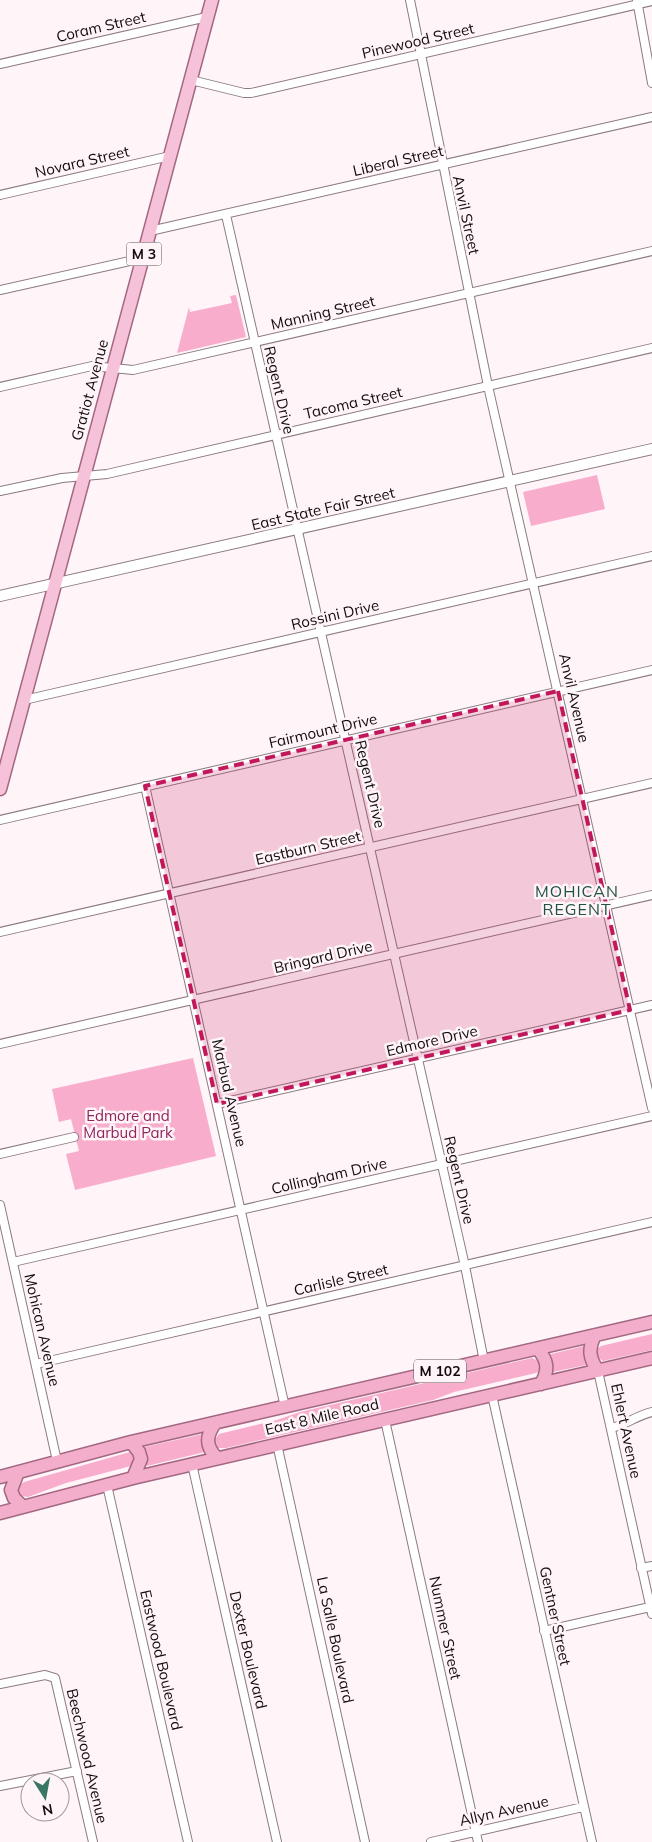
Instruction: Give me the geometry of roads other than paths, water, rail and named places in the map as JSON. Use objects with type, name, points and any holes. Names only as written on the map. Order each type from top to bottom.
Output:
[{"type":"highway","name":"East 8 Mile Road","points":[[0,1477],[131,1442],[652,1322]]},
{"type":"highway","points":[[595,1335],[590,1353],[598,1371]]},
{"type":"highway","points":[[538,1349],[547,1365],[546,1374],[541,1384]]},
{"type":"highway","name":"East 8 Mile Road","points":[[0,1513],[107,1484],[652,1358]]},
{"type":"highway","points":[[215,1423],[207,1440],[209,1448],[217,1458]]},
{"type":"highway","points":[[131,1442],[141,1459],[133,1478]]},
{"type":"highway","points":[[18,1472],[12,1490],[14,1498],[22,1507]]},
{"type":"main road","name":"Gratiot Avenue","points":[[0,789],[212,0]]},
{"type":"street","points":[[410,0],[420,54]]},
{"type":"street","name":"Pinewood Street","points":[[190,80],[251,93],[638,2],[652,1]]},
{"type":"street","points":[[638,2],[652,83]]},
{"type":"street","name":"Coram Street","points":[[0,64],[207,17]]},
{"type":"street","name":"Anvil Street","points":[[420,54],[468,293]]},
{"type":"street","name":"Liberal Street","points":[[150,231],[652,117]]},
{"type":"street","name":"Novara Street","points":[[0,194],[170,156]]},
{"type":"street","name":"Regent Drive","points":[[226,215],[320,633],[371,848],[440,1165],[465,1266],[484,1361]]},
{"type":"street","name":"Manning Street","points":[[0,386],[92,366],[133,370],[652,251]]},
{"type":"street","points":[[0,290],[143,258]]},
{"type":"street","name":"Anvil Avenue","points":[[468,293],[652,1108]]},
{"type":"street","name":"Tacoma Street","points":[[0,491],[85,475],[107,474],[652,348]]},
{"type":"street","name":"East State Fair Street","points":[[0,596],[297,531],[652,449]]},
{"type":"street","name":"Rossini Drive","points":[[24,700],[652,556]]},
{"type":"street","name":"Fairmount Drive","points":[[0,820],[652,670]]},
{"type":"street","name":"Eastburn Street","points":[[0,932],[652,783]]},
{"type":"street","name":"Marbud Avenue","points":[[145,786],[285,1407]]},
{"type":"street","name":"Bringard Drive","points":[[0,1044],[652,895]]},
{"type":"street","name":"Edmore Drive","points":[[217,1104],[652,1005]]},
{"type":"street","name":"Collingham Drive","points":[[13,1262],[652,1116]]},
{"type":"street","points":[[0,1154],[74,1137]]},
{"type":"street","name":"Mohican Avenue","points":[[0,1205],[57,1461]]},
{"type":"street","name":"Carlisle Street","points":[[36,1364],[652,1222]]},
{"type":"street","name":"Ehlert Avenue","points":[[598,1371],[651,1610]]},
{"type":"street","name":"Gentner Street","points":[[492,1395],[592,1842]]},
{"type":"street","points":[[611,1428],[623,1426],[634,1416],[652,1412]]},
{"type":"street","name":"Nummer Street","points":[[385,1420],[478,1842]]},
{"type":"street","name":"La Salle Boulevard","points":[[277,1444],[365,1842]]},
{"type":"street","name":"Dexter Boulevard","points":[[192,1464],[277,1842]]},
{"type":"street","name":"Eastwood Boulevard","points":[[107,1484],[188,1842]]},
{"type":"street","points":[[641,1568],[652,1566]]},
{"type":"street","points":[[544,1631],[651,1610]]},
{"type":"street","name":"Beechwood Avenue","points":[[0,1684],[45,1675],[53,1676],[77,1771],[92,1842]]},
{"type":"street","points":[[0,1786],[77,1771]]},
{"type":"street","name":"Allyn Avenue","points":[[432,1842],[583,1807]]},
{"type":"district","name":"MOHICAN REGENT","points":[[577,900]]},
{"type":"park label","name":"Edmore and Marbud Park","points":[[128,1124]]}]
